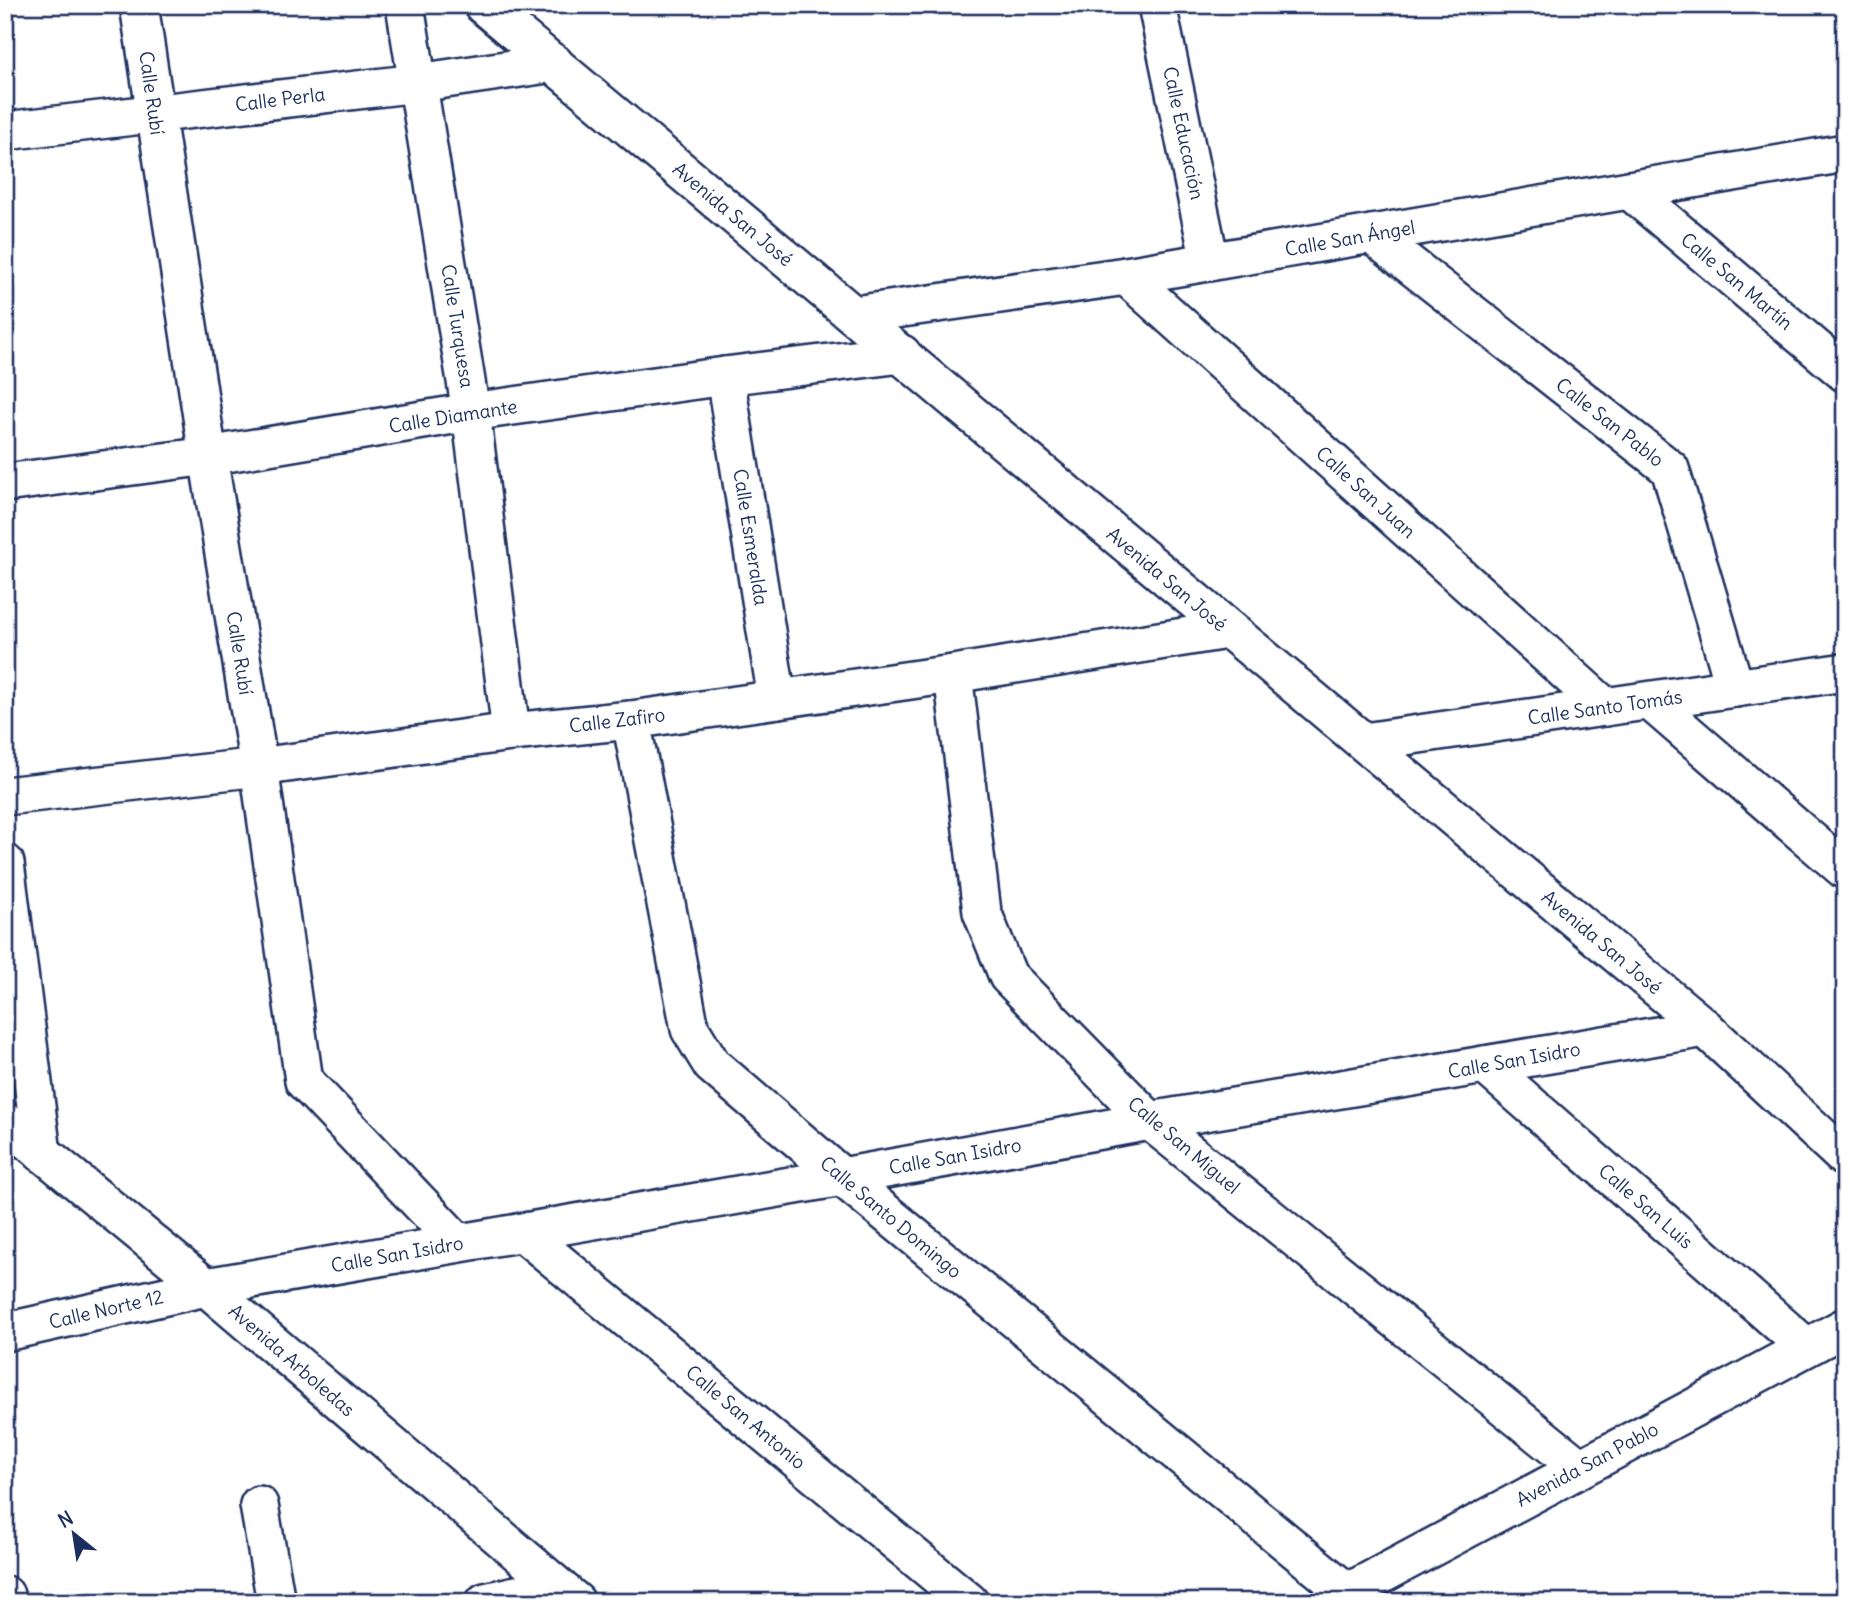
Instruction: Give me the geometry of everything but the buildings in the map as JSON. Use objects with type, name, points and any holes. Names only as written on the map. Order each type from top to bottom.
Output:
[{"type":"street","name":"Calle Rubí","points":[[139,5],[259,766],[304,1081],[458,1243]]},
{"type":"street","name":"Calle Turquesa","points":[[405,5],[471,412],[511,732]]},
{"type":"street","name":"Avenida San José","points":[[483,5],[1705,1028],[1845,1158]]},
{"type":"street","name":"Calle Educación","points":[[1157,5],[1210,261]]},
{"type":"street","name":"Calle Perla","points":[[5,131],[418,83],[554,63]]},
{"type":"street","name":"Calle San Ángel","points":[[854,315],[1126,276],[1845,153]]},
{"type":"street","name":"Calle San Martín","points":[[1629,190],[1845,373]]},
{"type":"street","name":"Calle San Pablo","points":[[1371,234],[1670,469],[1735,688]]},
{"type":"street","name":"Calle San Juan","points":[[1126,276],[1605,707]]},
{"type":"street","name":"Calle Diamante","points":[[5,483],[208,456],[471,412],[902,354]]},
{"type":"street","name":"Calle Esmeralda","points":[[724,376],[777,699]]},
{"type":"street","name":"Calle Zafiro","points":[[5,796],[259,766],[511,732],[631,720],[953,674],[1227,630]]},
{"type":"street","name":"Calle Santo Tomás","points":[[1364,742],[1845,672]]},
{"type":"street","name":"Calle San Miguel","points":[[953,674],[982,912],[1008,976],[1150,1121],[1580,1468]]},
{"type":"street","points":[[1650,701],[1845,870]]},
{"type":"street","name":"Calle Santo Domingo","points":[[631,720],[690,1029],[712,1065],[1339,1597]]},
{"type":"street","points":[[5,863],[42,1153]]},
{"type":"street","name":"Calle San Isidro","points":[[206,1287],[1150,1121],[1705,1028]]},
{"type":"street","name":"Calle San Luis","points":[[1485,1065],[1806,1347]]},
{"type":"street","name":"Avenida Arboledas","points":[[5,1122],[206,1287],[566,1594]]},
{"type":"street","name":"Calle San Antonio","points":[[522,1232],[969,1602]]},
{"type":"street","name":"Calle Norte 12","points":[[5,1332],[206,1287]]},
{"type":"street","name":"Avenida San Pablo","points":[[1339,1597],[1845,1327]]},
{"type":"street","points":[[259,1505],[275,1602]]},
{"type":"street","points":[[485,1602],[566,1594]]},
{"type":"street","points":[[5,1595],[6,1602]]}]
